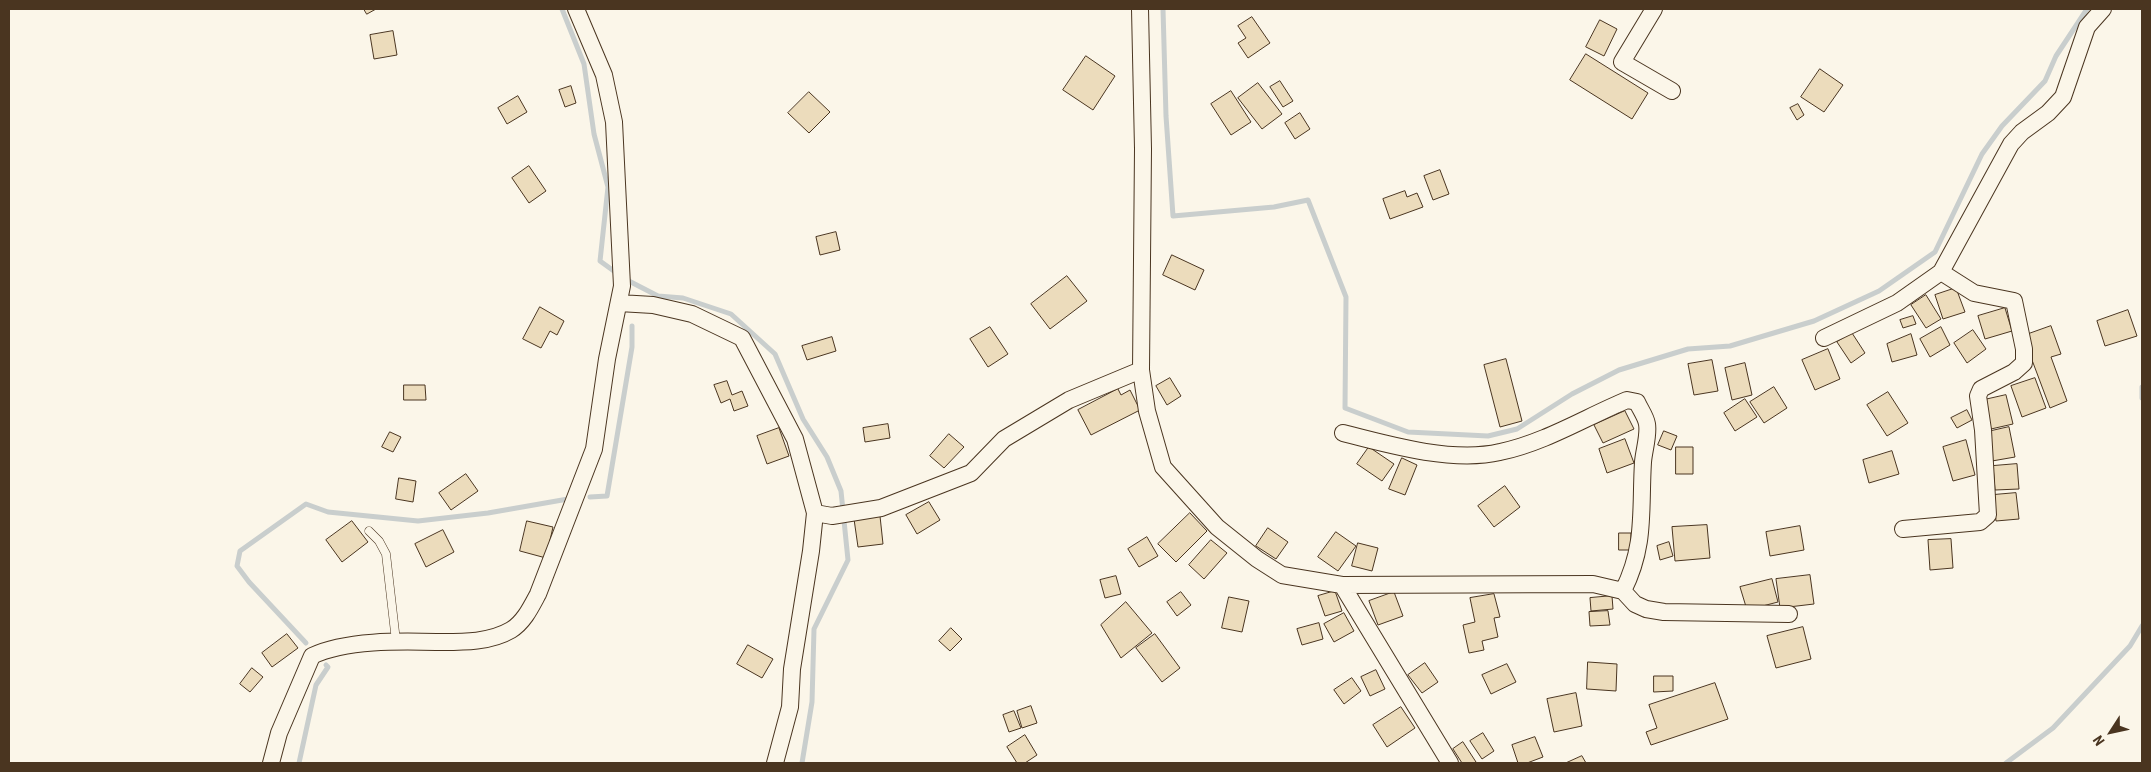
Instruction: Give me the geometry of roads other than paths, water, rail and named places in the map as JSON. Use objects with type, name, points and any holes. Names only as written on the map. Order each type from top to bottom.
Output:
[{"type":"street","points":[[271,763],[279,733],[312,656],[326,649],[396,641],[465,642],[490,638],[511,630],[527,614],[538,594],[594,448],[607,359],[622,286],[622,255],[618,229],[614,122],[604,75],[576,9]]},
{"type":"street","points":[[1140,9],[1143,149],[1141,370],[1147,411],[1163,467],[1218,527],[1257,559],[1282,575],[1342,584],[1593,584],[1623,591],[1635,604],[1646,609],[1664,612],[1789,614]]},
{"type":"street","points":[[1654,9],[1622,62],[1672,91]]},
{"type":"street","points":[[1824,338],[1897,303],[1941,272],[2011,144],[2022,132],[2048,113],[2063,97],[2087,27],[2103,9]]},
{"type":"street","points":[[1904,529],[1980,522],[1988,515],[1983,430],[1978,396],[1981,389],[2014,372],[2024,363],[2024,349],[2014,302],[1974,293],[1941,272]]},
{"type":"street","points":[[619,303],[653,305],[692,314],[742,338],[795,439],[808,481],[824,515],[811,551],[792,669],[790,707],[775,763]]},
{"type":"street","points":[[824,515],[881,508],[971,473],[1004,439],[1070,400],[1141,370]]},
{"type":"street","points":[[1343,432],[1390,445],[1465,456],[1500,452],[1542,438],[1627,400],[1637,402],[1647,423],[1643,464],[1643,508],[1638,552],[1632,572],[1623,591]]},
{"type":"street","points":[[1342,584],[1450,763]]},
{"type":"lane","points":[[369,531],[379,542],[386,554],[396,641]]},
{"type":"waterway","points":[[562,9],[584,64],[594,134],[608,187],[600,261],[618,274]]},
{"type":"waterway","points":[[1163,9],[1166,116],[1173,216],[1274,207],[1308,200],[1346,297],[1345,408],[1408,432],[1488,436],[1517,429],[1572,394],[1619,370],[1688,349],[1730,346],[1814,321],[1879,291],[1935,252],[1982,154],[2002,126],[2045,81],[2056,56],[2087,9]]},
{"type":"waterway","points":[[625,279],[658,296],[683,298],[731,314],[775,354],[803,419],[827,457],[841,491],[848,560],[814,629],[812,702],[802,763]]},
{"type":"waterway","points":[[590,497],[607,496],[632,347],[632,326]]},
{"type":"waterway","points":[[2142,387],[2142,398]]},
{"type":"waterway","points":[[306,643],[249,582],[237,566],[240,551],[306,504],[328,512],[418,521],[488,513],[568,499]]},
{"type":"waterway","points":[[2006,763],[2053,728],[2130,646],[2142,626]]},
{"type":"waterway","points":[[299,763],[316,685],[328,667],[326,665]]}]
